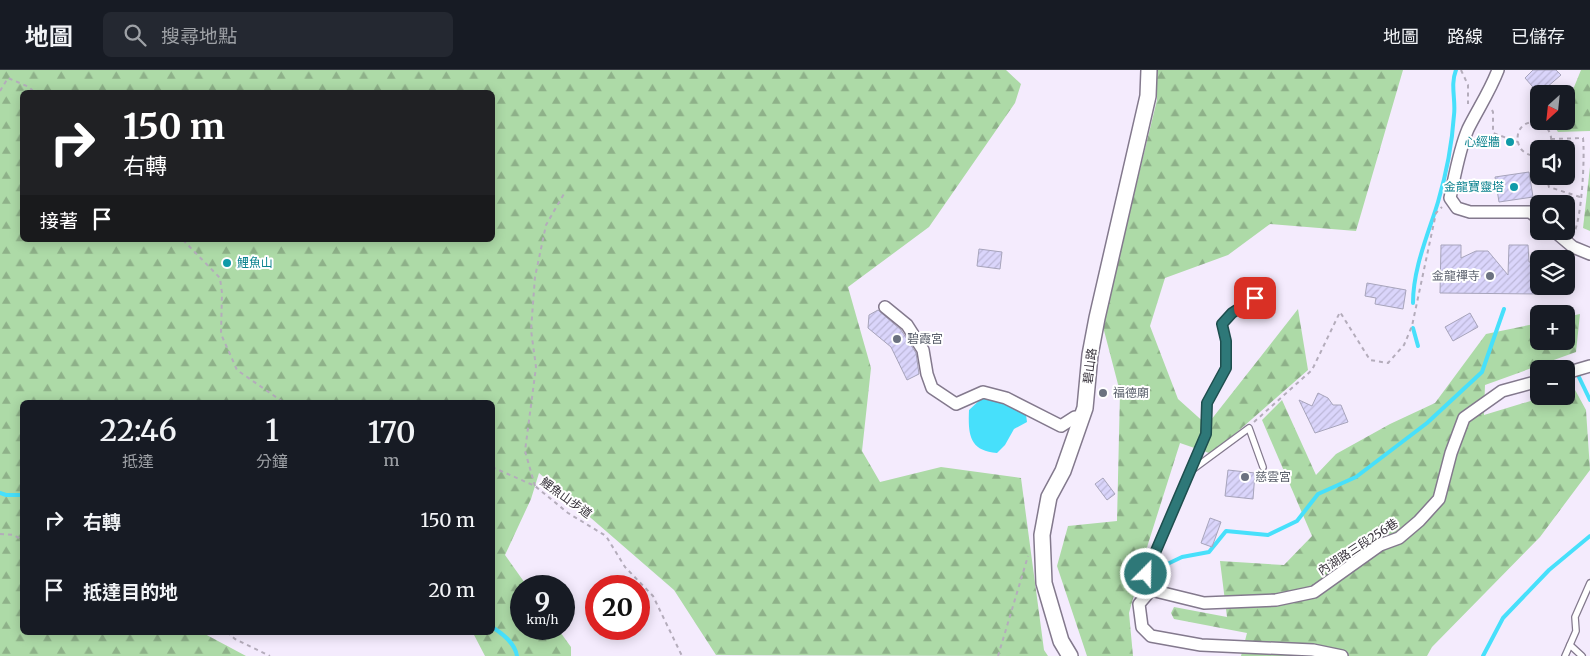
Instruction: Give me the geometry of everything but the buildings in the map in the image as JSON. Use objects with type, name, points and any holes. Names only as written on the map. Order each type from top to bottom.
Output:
[{"type":"street","name":"碧山路","points":[[1070,656],[1061,641],[1044,583],[1042,535],[1049,497],[1063,471],[1085,408],[1090,354],[1148,96],[1149,70]]},
{"type":"street","points":[[1498,70],[1489,92],[1483,99],[1468,131],[1450,198],[1457,208],[1470,212],[1530,212]]},
{"type":"street","points":[[1564,240],[1573,247],[1590,254]]},
{"type":"street","points":[[885,307],[907,325],[923,350],[927,374],[932,388],[956,404],[983,392],[1006,398],[1061,426],[1075,417],[1082,417]]},
{"type":"street","points":[[1575,370],[1590,366]]},
{"type":"street","name":"內湖路三段256巷","points":[[1151,590],[1204,604],[1276,600],[1314,592],[1380,545],[1399,538],[1419,521],[1440,499],[1451,453],[1464,418],[1502,391],[1530,383]]},
{"type":"street","points":[[1151,590],[1139,604],[1142,627],[1151,636],[1201,645],[1313,650],[1342,656]]},
{"type":"lane","points":[[1151,590],[1146,574],[1206,434],[1207,403],[1226,368],[1226,341],[1222,324],[1232,313],[1255,298]]},
{"type":"lane","points":[[1190,472],[1249,428],[1263,467]]},
{"type":"lane","points":[[1565,656],[1576,631],[1575,617],[1590,583]]},
{"type":"lane","points":[[1570,645],[1582,656]]},
{"type":"path","points":[[1461,70],[1468,85],[1468,131]]},
{"type":"path","points":[[0,91],[8,78],[32,90]]},
{"type":"path","points":[[1483,99],[1493,112],[1493,133],[1518,142]]},
{"type":"path","points":[[1530,155],[1521,150],[1518,142],[1520,129],[1528,123],[1534,122],[1545,126],[1549,130],[1551,138],[1584,138],[1577,227],[1569,244]]},
{"type":"path","points":[[1549,185],[1550,187],[1580,197]]},
{"type":"path","points":[[535,486],[525,451],[536,367],[531,330],[535,277],[546,225],[565,192]]},
{"type":"path","points":[[1249,428],[1312,370],[1340,312],[1370,360],[1388,363],[1404,345],[1412,326],[1436,213],[1450,198]]},
{"type":"path","points":[[186,242],[220,278],[222,293],[221,334],[237,370],[280,400]]},
{"type":"path","name":"鯉魚山步道","points":[[495,468],[535,486],[568,513],[606,536],[626,566],[653,596],[682,656]]},
{"type":"path","points":[[0,534],[14,535],[20,539]]},
{"type":"path","points":[[998,656],[1014,601]]},
{"type":"path","points":[[230,635],[235,640],[270,656]]},
{"type":"green space","points":[[0,70],[1006,70],[1021,84],[1015,103],[929,227],[848,287],[871,368],[862,451],[880,482],[941,467],[1021,478],[1044,650],[1048,656],[716,655],[674,590],[539,473],[531,499],[505,555],[519,575],[510,575],[510,640],[566,640],[571,647],[571,656],[485,656],[474,635],[495,635],[495,400],[20,400],[20,635],[207,635],[246,656],[0,656]]},
{"type":"green space","points":[[1157,70],[1403,70],[1356,231],[1270,224],[1228,255],[1165,278],[1150,326],[1178,399],[1207,425],[1298,309],[1308,370],[1212,454],[1180,443],[1148,544],[1129,613],[1133,656],[1087,656],[1057,566],[1068,526],[1117,521],[1120,392],[1101,319],[1157,100]]},
{"type":"green space","points":[[1581,70],[1590,70],[1590,131],[1558,132],[1557,130],[1575,130],[1575,85]]},
{"type":"green space","points":[[1590,167],[1590,231],[1583,228]]},
{"type":"green space","points":[[1580,314],[1576,352],[1554,360],[1530,360],[1530,369],[1485,385],[1484,415],[1530,401],[1530,405],[1575,405],[1575,390],[1586,410],[1590,470],[1540,537],[1432,647],[1427,656],[1241,656],[1247,633],[1174,619],[1171,613],[1174,607],[1227,617],[1220,561],[1284,565],[1312,536],[1262,420],[1282,400],[1316,475],[1336,454],[1390,424],[1435,403],[1486,334],[1530,325],[1530,350],[1575,350],[1575,315]]},
{"type":"water","points":[[1000,396],[1025,407],[1027,422],[1014,429],[1005,445],[997,453],[988,452],[981,449],[972,440],[969,427],[969,410],[982,398]]},
{"type":"waterway","points":[[1413,303],[1418,264],[1444,181],[1453,126],[1453,81],[1456,70]]},
{"type":"waterway","points":[[1159,568],[1182,557],[1209,552],[1226,531],[1268,535],[1297,521],[1318,494],[1356,477],[1427,423],[1482,372],[1504,309]]},
{"type":"waterway","points":[[1413,328],[1418,346]]},
{"type":"waterway","points":[[1577,373],[1590,400]]},
{"type":"waterway","points":[[0,493],[20,495]]},
{"type":"waterway","points":[[1483,656],[1503,618],[1549,570],[1590,536]]},
{"type":"waterway","points":[[495,629],[511,643],[517,656]]},
{"type":"place","name":"心經牆","points":[[1510,142]]},
{"type":"place","name":"金龍寶靈塔","points":[[1514,187]]},
{"type":"place","name":"鯉魚山","points":[[227,263]]},
{"type":"place","name":"金龍禪寺","points":[[1490,276]]},
{"type":"place","name":"碧霞宮","points":[[897,339]]},
{"type":"place","name":"福德廟","points":[[1103,393]]},
{"type":"place","name":"慈雲宮","points":[[1245,477]]},
{"type":"route","points":[[1146,574],[1206,434],[1207,403],[1226,368],[1226,341],[1222,324],[1232,313],[1255,298]]}]
